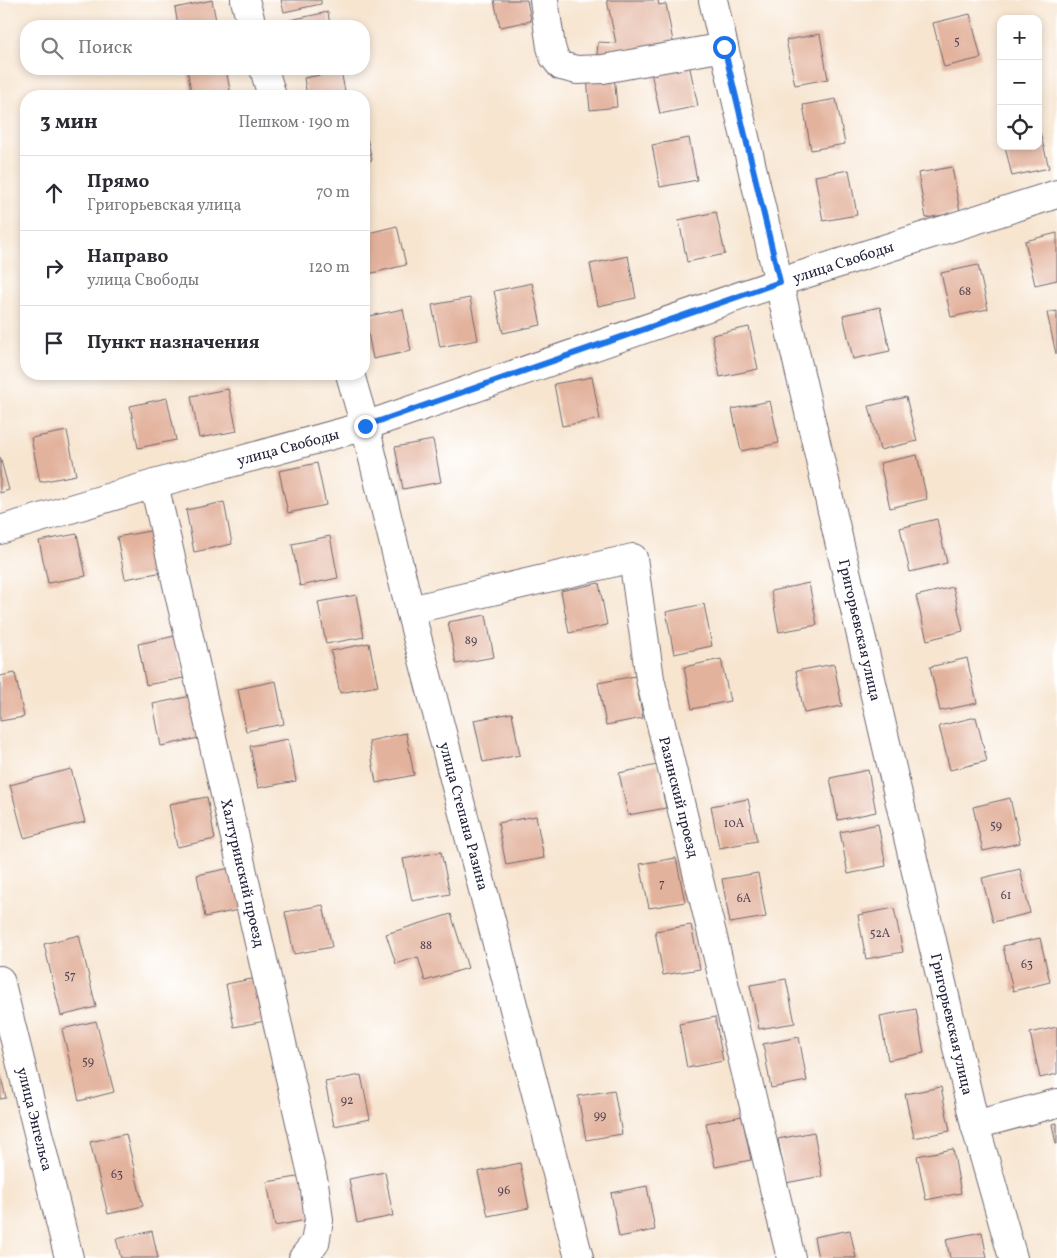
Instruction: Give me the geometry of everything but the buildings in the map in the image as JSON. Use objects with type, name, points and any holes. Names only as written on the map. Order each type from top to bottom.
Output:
[{"type":"street","points":[[245,0],[250,20]]},
{"type":"street","points":[[544,0],[551,47],[554,57],[561,66],[577,70],[603,69],[724,47]]},
{"type":"street","name":"Григорьевская улица","points":[[713,0],[975,1125],[1013,1258]]},
{"type":"street","points":[[266,75],[270,90]]},
{"type":"street","name":"улица Свободы","points":[[0,530],[154,484],[365,426],[780,282],[1057,194]]},
{"type":"street","name":"улица Степана Разина","points":[[352,380],[579,1258]]},
{"type":"street","name":"Халтуринский проезд","points":[[154,484],[314,1183],[319,1220],[315,1243],[303,1258]]},
{"type":"street","name":"Разинский проезд","points":[[410,610],[633,558],[650,679],[791,1258]]},
{"type":"street","name":"улица Энгельса","points":[[0,980],[69,1258]]},
{"type":"street","points":[[975,1125],[1057,1103]]},
{"type":"route","points":[[365,426],[780,282],[724,47]]}]
